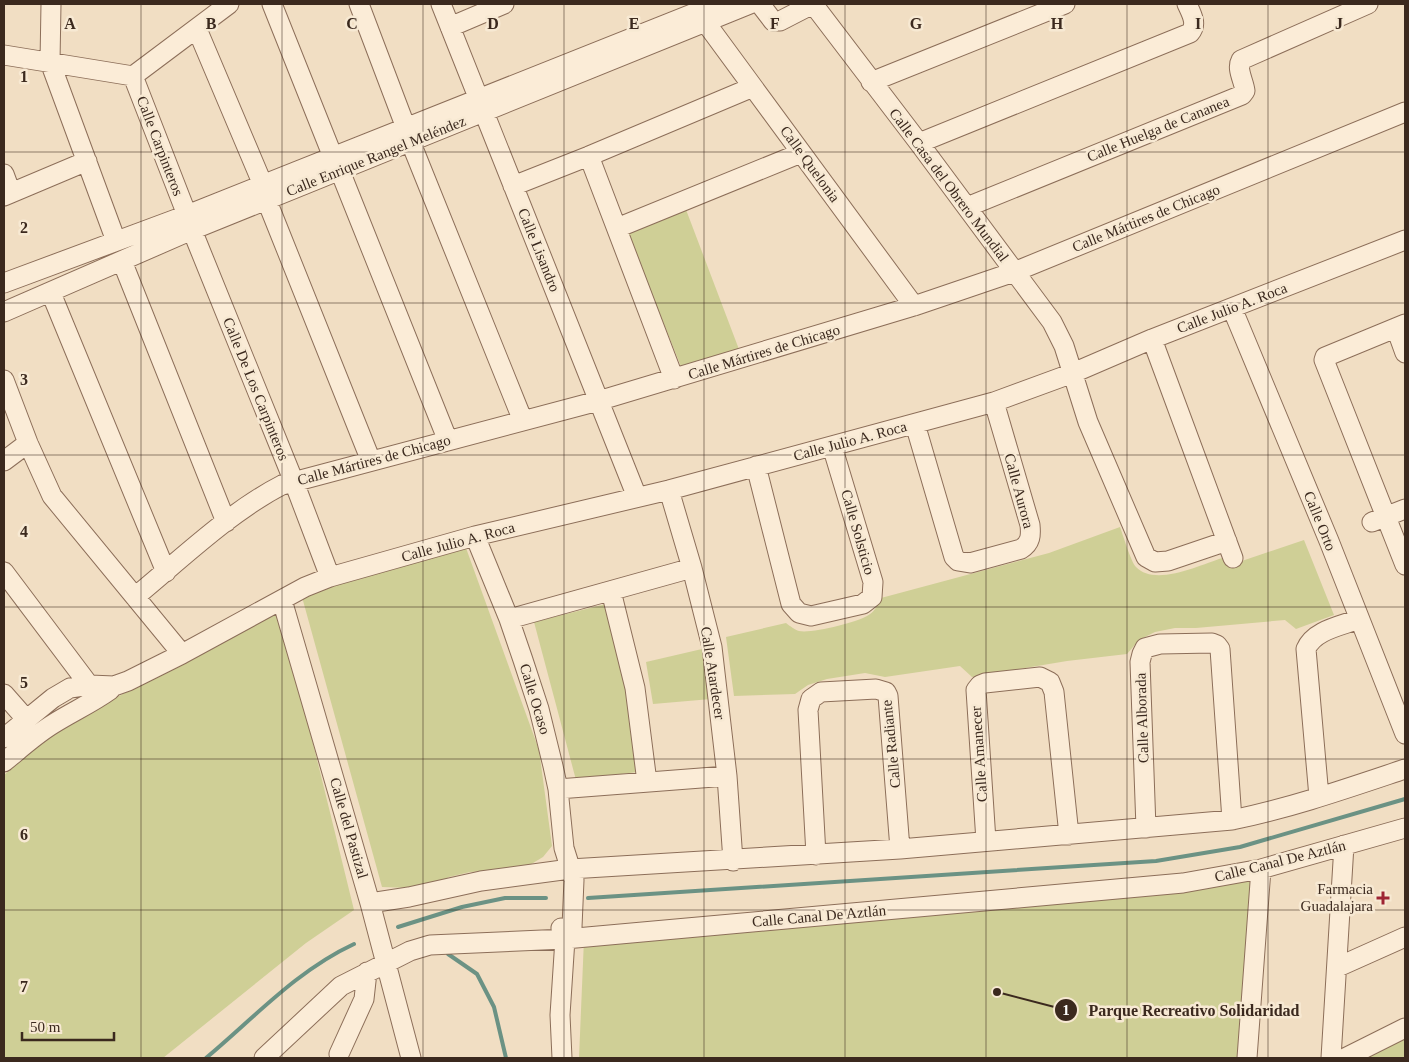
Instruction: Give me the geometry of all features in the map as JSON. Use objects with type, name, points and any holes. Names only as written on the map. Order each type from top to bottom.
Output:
[{"type":"street","points":[[50,4],[50,62],[116,241]]},
{"type":"street","points":[[4,55],[133,76],[230,4]]},
{"type":"street","points":[[272,4],[448,441]]},
{"type":"street","points":[[359,4],[408,135],[523,421]]},
{"type":"street","name":"Calle Lisandro","points":[[440,4],[637,497]]},
{"type":"street","points":[[450,27],[504,4]]},
{"type":"street","name":"Calle Enrique Rangel Meléndez","points":[[4,312],[122,261],[190,223],[481,106],[717,4]]},
{"type":"street","name":"Calle Enrique Rangel Meléndez","points":[[698,13],[750,4]]},
{"type":"street","points":[[760,4],[773,21],[780,21],[813,4]]},
{"type":"street","name":"Calle Casa del Obrero Mundial","points":[[813,4],[1052,322],[1064,346],[1088,422],[1146,556],[1155,562],[1230,550],[1152,339]]},
{"type":"street","points":[[871,82],[1065,4]]},
{"type":"street","points":[[919,143],[1190,33],[1194,27],[1194,22],[1187,4]]},
{"type":"street","name":"Calle Huelga de Cananea","points":[[967,207],[1242,95],[1245,91],[1239,68],[1241,60],[1368,4]]},
{"type":"street","name":"Calle Quelonia","points":[[698,13],[914,306]]},
{"type":"street","points":[[197,29],[265,193],[371,461]]},
{"type":"street","name":"Calle Carpinteros","points":[[133,76],[190,223]]},
{"type":"street","points":[[513,186],[753,87]]},
{"type":"street","name":"Calle Mártires de Chicago","points":[[135,597],[226,522],[270,492],[294,482],[598,402],[914,306],[1014,272],[1405,112]]},
{"type":"street","points":[[617,228],[801,152]]},
{"type":"street","points":[[589,156],[674,379]]},
{"type":"street","points":[[4,174],[8,194],[87,161]]},
{"type":"street","name":"Calle Enrique Rangel Meléndez","points":[[4,283],[116,241],[190,223]]},
{"type":"street","name":"Calle De Los Carpinteros","points":[[190,223],[330,577]]},
{"type":"street","name":"Calle Julio A. Roca","points":[[94,692],[134,679],[305,587],[330,577],[475,536],[669,490],[994,402],[1073,373],[1152,339],[1405,240]]},
{"type":"street","points":[[122,261],[226,522]]},
{"type":"street","points":[[51,293],[166,572]]},
{"type":"street","name":"Calle Orto","points":[[1232,308],[1325,532],[1405,734]]},
{"type":"street","points":[[1405,353],[1400,326],[1324,358],[1379,520],[1405,565]]},
{"type":"street","points":[[4,380],[49,491],[182,654]]},
{"type":"street","name":"Calle Aurora","points":[[915,424],[954,557],[958,562],[970,563],[1021,549],[1031,539],[1030,525],[994,402]]},
{"type":"street","points":[[4,461],[28,443]]},
{"type":"street","name":"Calle Solsticio","points":[[756,466],[791,604],[794,609],[799,614],[811,616],[863,604],[872,597],[873,582],[832,446]]},
{"type":"street","name":"Calle Atardecer","points":[[669,490],[692,568],[713,653],[727,776],[733,860]]},
{"type":"street","points":[[1379,520],[1405,509]]},
{"type":"street","name":"Calle Ocaso","points":[[475,536],[509,619],[539,709],[558,790],[564,848],[570,869]]},
{"type":"street","points":[[509,619],[692,568]]},
{"type":"street","points":[[4,572],[94,692]]},
{"type":"street","points":[[611,591],[635,688],[647,782]]},
{"type":"street","name":"Calle del Pastizal","points":[[282,600],[370,903],[411,1058]]},
{"type":"street","points":[[1320,797],[1306,649],[1310,641],[1318,634],[1359,619]]},
{"type":"street","name":"Calle Alborada","points":[[1146,828],[1140,662],[1146,648],[1160,644],[1212,643],[1220,649],[1232,820]]},
{"type":"street","name":"Calle Amanecer","points":[[986,841],[976,690],[985,683],[1040,677],[1050,682],[1054,692],[1069,835]]},
{"type":"street","points":[[4,738],[26,719],[70,688],[94,692]]},
{"type":"street","name":"Calle Radiante","points":[[816,855],[808,710],[811,699],[821,692],[876,689],[886,692],[888,696],[900,850]]},
{"type":"street","points":[[4,762],[35,736],[69,714],[94,692]]},
{"type":"street","points":[[4,694],[26,719]]},
{"type":"street","points":[[370,903],[409,897],[481,880],[570,869],[900,850],[1232,820],[1267,813],[1405,769]]},
{"type":"street","points":[[558,790],[727,776]]},
{"type":"street","name":"Calle Canal De Aztlán","points":[[264,1058],[334,991],[349,980],[410,950],[430,945],[565,939],[1202,881],[1261,869],[1405,828]]},
{"type":"street","points":[[1331,1058],[1344,845]]},
{"type":"street","points":[[562,1058],[560,1015],[565,939],[561,928],[563,883],[570,869]]},
{"type":"street","points":[[1247,1058],[1261,869]]},
{"type":"street","points":[[1338,967],[1405,937]]},
{"type":"street","points":[[339,1054],[364,998],[367,972]]},
{"type":"street","points":[[1345,1058],[1405,1028]]},
{"type":"green space","points":[[685,207],[740,352],[682,369],[626,230]]},
{"type":"green space","points":[[1120,527],[1136,567],[1144,573],[1154,575],[1178,573],[1222,558],[1230,565],[1304,540],[1334,615],[1296,629],[1285,620],[1196,628],[1175,628],[1155,632],[1139,640],[1127,654],[1067,661],[972,677],[960,666],[885,677],[865,673],[827,679],[808,685],[795,694],[734,696],[726,637],[786,623],[792,628],[805,631],[844,624],[870,614],[876,608],[881,598],[1049,553]]},
{"type":"green space","points":[[466,548],[539,750],[552,846],[543,857],[523,869],[470,872],[449,877],[434,886],[410,888],[382,887],[302,597],[335,581]]},
{"type":"green space","points":[[606,604],[625,682],[637,772],[576,780],[534,622]]},
{"type":"green space","points":[[280,609],[354,910],[306,943],[163,1058],[4,1058],[4,775],[60,728]]},
{"type":"green space","points":[[702,649],[708,673],[711,699],[653,704],[646,662]]},
{"type":"green space","points":[[1261,869],[1247,1058],[579,1058],[584,939]]},
{"type":"green space","points":[[1405,1028],[1405,1058],[1345,1058]]},
{"type":"waterway","points":[[588,898],[1156,861],[1240,847],[1405,799]]},
{"type":"waterway","points":[[398,927],[462,907],[505,898],[546,898]]},
{"type":"waterway","points":[[206,1058],[294,981],[333,955],[354,944]]},
{"type":"waterway","points":[[448,954],[477,974],[494,1007],[506,1058]]},
{"type":"place","name":"Farmacia Guadalajara","points":[[1383,898]]},
{"type":"place","name":"Parque Recreativo Solidaridad","points":[[997,992]]}]
